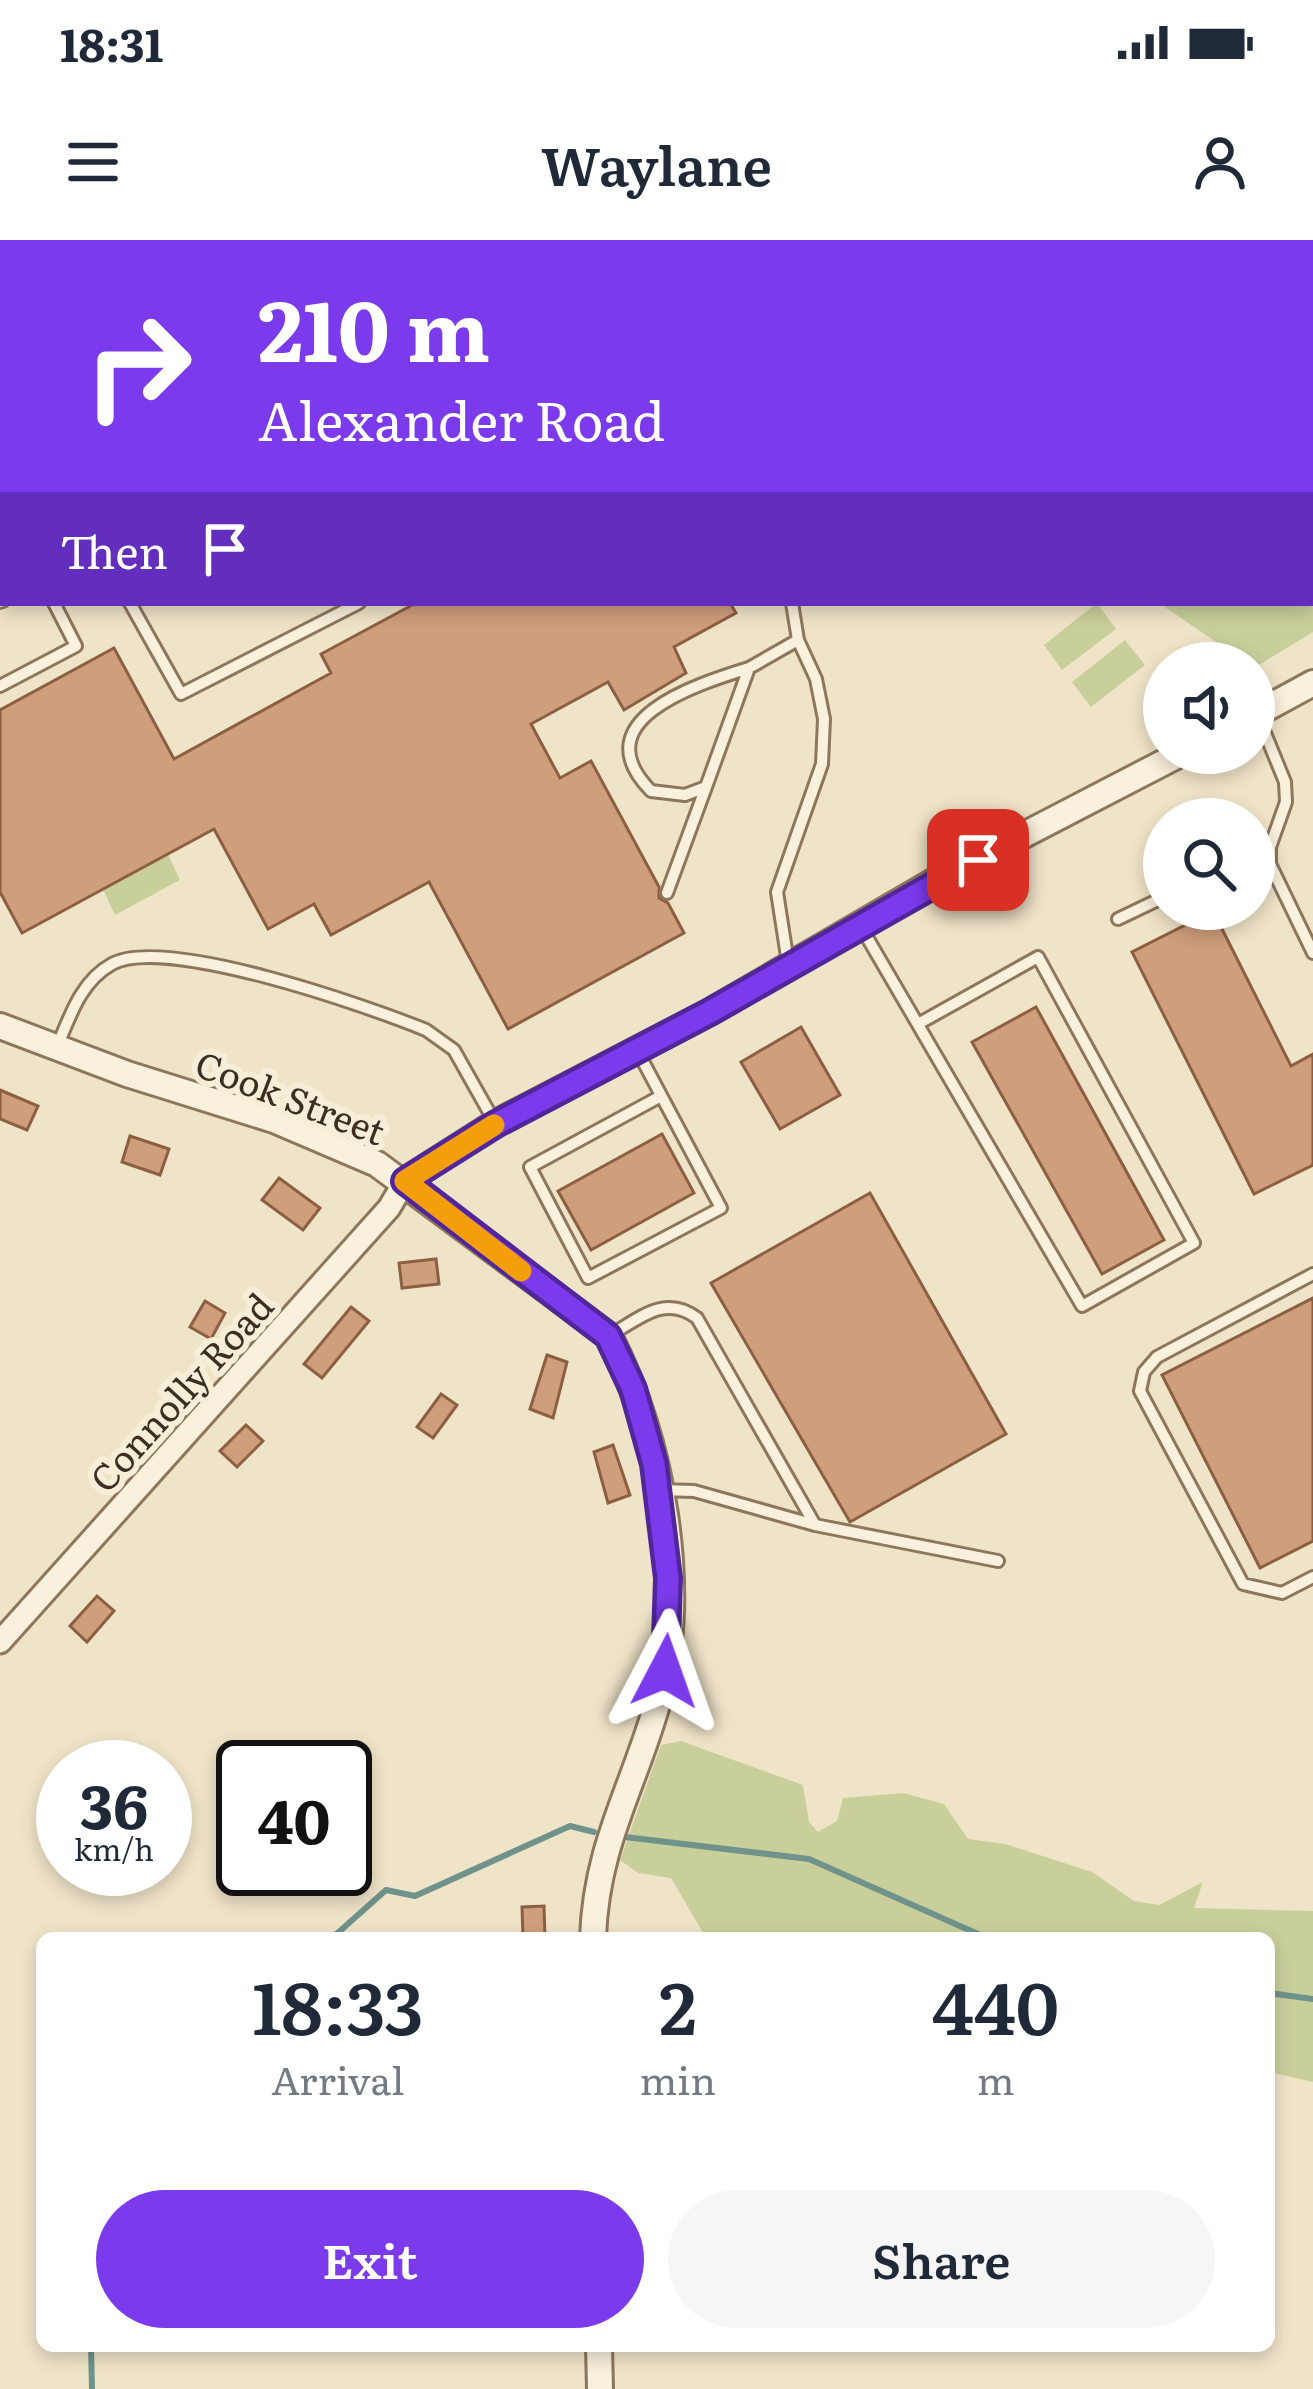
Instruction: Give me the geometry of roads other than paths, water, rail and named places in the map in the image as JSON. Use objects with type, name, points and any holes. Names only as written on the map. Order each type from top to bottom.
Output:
[{"type":"street","points":[[1275,704],[1313,683]]},
{"type":"street","points":[[405,1181],[496,1124],[861,927],[935,881],[1143,773]]},
{"type":"street","name":"Cook Street","points":[[0,1026],[56,1050],[339,1145],[405,1181],[608,1336],[633,1389],[658,1489],[668,1578],[665,1671],[608,1832],[593,1932]]},
{"type":"street","name":"Connolly Road","points":[[0,1642],[388,1208],[405,1181]]},
{"type":"street","points":[[598,2352],[600,2389]]},
{"type":"lane","points":[[0,686],[76,646],[56,606]]},
{"type":"lane","points":[[132,606],[182,694],[353,606]]},
{"type":"lane","points":[[788,967],[776,892],[822,764],[824,718],[816,679],[798,640],[792,606]]},
{"type":"lane","points":[[706,787],[685,795],[651,790],[628,760],[629,733],[639,720],[708,681],[749,668],[798,640]]},
{"type":"lane","points":[[668,893],[749,668]]},
{"type":"lane","points":[[1275,759],[1285,782],[1286,802],[1275,833]]},
{"type":"lane","points":[[1275,876],[1313,952]]},
{"type":"lane","points":[[1118,919],[1143,907]]},
{"type":"lane","points":[[861,927],[917,1024],[1082,1306],[1194,1243],[1038,957],[917,1024]]},
{"type":"lane","points":[[56,1050],[92,979],[127,957],[173,955],[426,1030],[454,1050],[496,1124]]},
{"type":"lane","points":[[636,1049],[722,1208],[588,1278],[530,1168],[661,1096]]},
{"type":"lane","points":[[1313,1274],[1157,1357],[1144,1372],[1140,1391],[1243,1583],[1282,1593],[1313,1576]]},
{"type":"lane","points":[[608,1336],[665,1305],[681,1306],[698,1318],[815,1525]]},
{"type":"lane","points":[[658,1489],[694,1491],[815,1525],[998,1562]]},
{"type":"waterway","points":[[339,1932],[386,1890],[415,1896],[570,1826],[594,1832]]},
{"type":"waterway","points":[[625,1837],[809,1859],[973,1932]]},
{"type":"waterway","points":[[1275,1994],[1313,1999]]},
{"type":"waterway","points":[[91,2352],[92,2389]]}]
